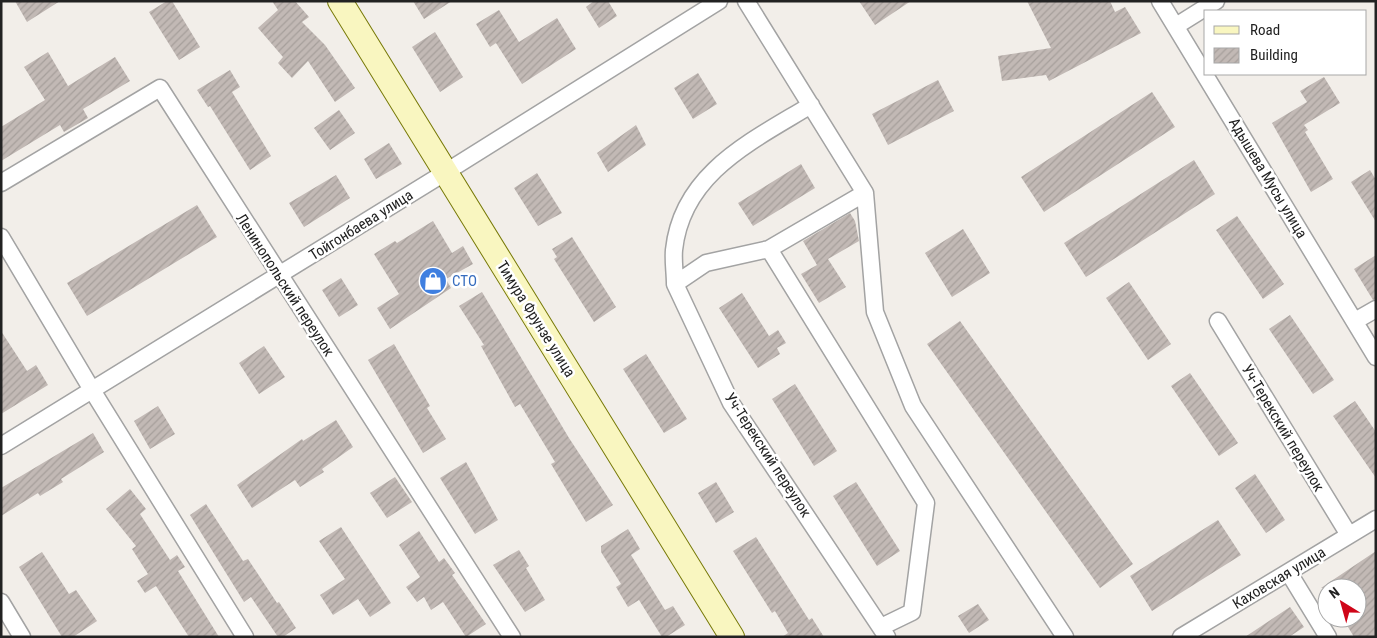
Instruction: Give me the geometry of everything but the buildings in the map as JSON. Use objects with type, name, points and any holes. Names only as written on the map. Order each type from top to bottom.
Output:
[{"type":"main road","name":"Тимура Фрунзе улица","points":[[340,1],[732,637]]},
{"type":"street","name":"Тойгонбаева улица","points":[[1,446],[446,172],[719,1]]},
{"type":"street","points":[[746,1],[865,194],[875,312],[913,406],[1065,637]]},
{"type":"street","name":"Адышева Мусы улица","points":[[1160,1],[1204,72]]},
{"type":"street","points":[[1176,26],[1216,1]]},
{"type":"street","name":"Адышева Мусы улица","points":[[1206,75],[1376,356]]},
{"type":"street","name":"Ленинопольский переулок","points":[[1,184],[160,88],[512,637]]},
{"type":"street","points":[[676,284],[674,251],[678,232],[687,206],[699,184],[734,153],[811,105]]},
{"type":"street","points":[[676,284],[706,264],[769,249],[865,194]]},
{"type":"street","points":[[1,237],[92,390],[244,637]]},
{"type":"street","name":"Уч-Терекский переулок","points":[[676,284],[731,403],[884,632],[912,612],[926,503],[769,249]]},
{"type":"street","points":[[1355,321],[1376,309]]},
{"type":"street","name":"Уч-Терекский переулок","points":[[1218,321],[1349,535]]},
{"type":"street","name":"Каховская улица","points":[[1181,637],[1376,519]]},
{"type":"street","points":[[1289,573],[1328,637]]},
{"type":"street","points":[[1,602],[22,637]]},
{"type":"place","name":"СТО","points":[[433,281]]}]
